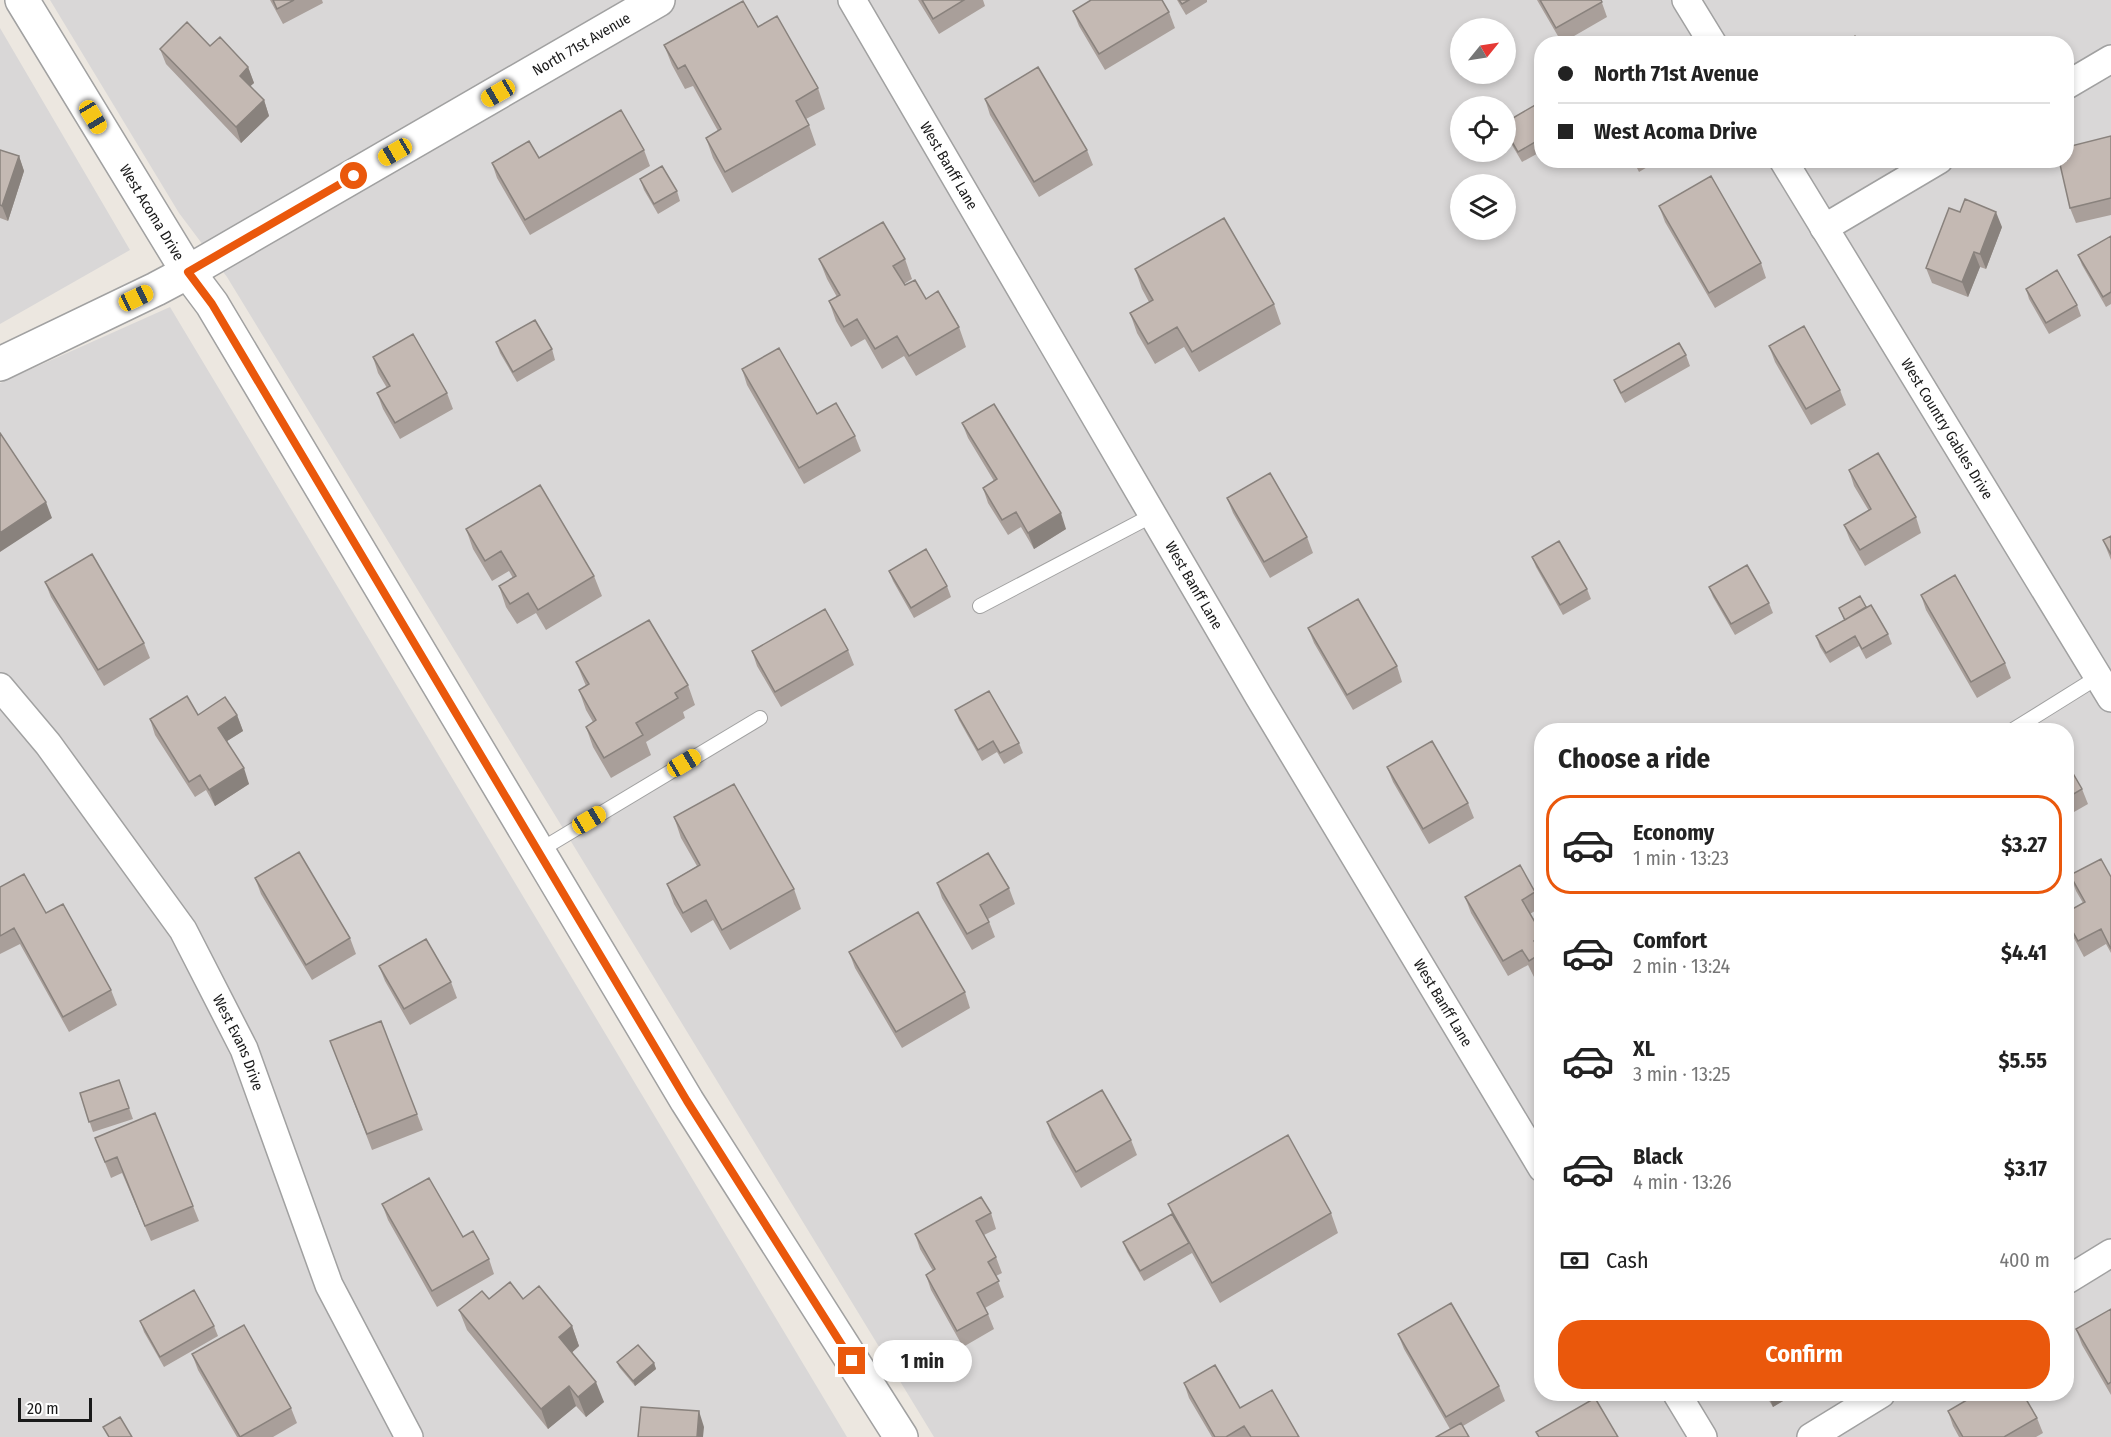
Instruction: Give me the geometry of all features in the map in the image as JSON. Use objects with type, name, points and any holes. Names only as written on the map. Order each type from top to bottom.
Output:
[{"type":"street","name":"West Acoma Drive","points":[[22,0],[188,272],[212,304],[687,1101],[901,1437]]},
{"type":"street","name":"North 71st Avenue","points":[[0,364],[188,272],[658,0]]},
{"type":"street","name":"West Banff Lane","points":[[852,0],[1259,697],[1534,1155]]},
{"type":"street","points":[[1686,0],[1708,36]]},
{"type":"street","points":[[2074,81],[2111,59]]},
{"type":"street","name":"West Country Gables Drive","points":[[1788,168],[2105,687]]},
{"type":"street","points":[[1824,228],[1925,168]]},
{"type":"street","name":"West Evans Drive","points":[[0,687],[48,744],[183,930],[244,1049],[329,1285],[409,1437]]},
{"type":"street","points":[[2074,1276],[2111,1252]]},
{"type":"street","points":[[1681,1401],[1704,1437]]},
{"type":"street","points":[[1811,1437],[1870,1401]]},
{"type":"lane","points":[[980,606],[1153,515]]},
{"type":"lane","points":[[2028,723],[2105,687]]},
{"type":"lane","points":[[537,852],[760,718]]},
{"type":"shaded area","points":[[50,0],[2111,0],[2111,1437],[934,1437],[227,277],[179,213]]},
{"type":"shaded area","points":[[0,28],[130,250],[0,324]]},
{"type":"shaded area","points":[[170,307],[847,1437],[0,1437],[0,383]]},
{"type":"building","points":[[273,0],[294,0],[277,9]]},
{"type":"building","points":[[922,0],[964,0],[933,19]]},
{"type":"building","points":[[1091,0],[1162,0],[1169,12],[1099,54],[1073,11]]},
{"type":"building","points":[[1540,0],[1601,0],[1602,2],[1556,28]]},
{"type":"building","points":[[743,1],[758,27],[777,16],[818,88],[796,101],[809,125],[725,172],[706,138],[721,129],[685,65],[678,69],[664,45]]},
{"type":"building","points":[[187,22],[210,46],[220,37],[248,67],[240,76],[264,100],[236,127],[160,49]]},
{"type":"building","points":[[1038,67],[1087,150],[1034,182],[985,99]]},
{"type":"building","points":[[1534,106],[1534,143],[1518,152],[1516,148],[1516,116]]},
{"type":"building","points":[[621,110],[644,150],[525,220],[492,163],[529,141],[539,158]]},
{"type":"building","points":[[2111,136],[2111,198],[2070,208],[2061,168],[2074,168],[2074,145]]},
{"type":"building","points":[[0,150],[19,156],[2,206],[0,205]]},
{"type":"building","points":[[662,166],[677,191],[654,204],[640,179]]},
{"type":"building","points":[[1711,176],[1761,263],[1709,293],[1659,206]]},
{"type":"building","points":[[1965,199],[1996,212],[1980,254],[1974,252],[1962,282],[1926,268],[1949,208],[1960,212]]},
{"type":"building","points":[[1224,218],[1274,304],[1192,352],[1177,327],[1148,344],[1130,313],[1153,300],[1135,269]]},
{"type":"building","points":[[883,222],[905,259],[893,266],[905,285],[915,280],[926,299],[938,291],[959,327],[909,356],[897,336],[875,349],[857,319],[844,327],[829,301],[840,295],[819,259]]},
{"type":"building","points":[[2111,236],[2111,292],[2103,297],[2078,255]]},
{"type":"building","points":[[2057,270],[2077,305],[2046,323],[2026,289]]},
{"type":"building","points":[[535,320],[552,349],[513,372],[496,342]]},
{"type":"building","points":[[1804,326],[1840,390],[1806,409],[1769,346]]},
{"type":"building","points":[[413,334],[447,393],[395,423],[377,393],[390,386],[373,357]]},
{"type":"building","points":[[1679,343],[1686,355],[1621,393],[1614,380]]},
{"type":"building","points":[[779,348],[817,414],[836,403],[855,436],[799,468],[742,369]]},
{"type":"building","points":[[994,404],[1061,513],[1028,533],[1016,512],[1002,520],[983,488],[997,479],[962,423]]},
{"type":"building","points":[[0,433],[46,502],[0,533]]},
{"type":"building","points":[[1878,453],[1916,517],[1860,550],[1844,525],[1871,509],[1849,470]]},
{"type":"building","points":[[1270,473],[1307,537],[1264,562],[1227,498]]},
{"type":"building","points":[[540,485],[594,576],[538,610],[528,593],[510,604],[499,586],[516,576],[501,551],[485,561],[466,529]]},
{"type":"building","points":[[2111,536],[2111,554],[2103,540]]},
{"type":"building","points":[[1559,541],[1587,589],[1560,605],[1532,557]]},
{"type":"building","points":[[926,549],[947,586],[911,608],[889,571]]},
{"type":"building","points":[[92,554],[144,643],[98,670],[45,582]]},
{"type":"building","points":[[1747,565],[1769,603],[1731,624],[1709,587]]},
{"type":"building","points":[[1955,575],[2005,663],[1971,682],[1921,595]]},
{"type":"building","points":[[1860,596],[1866,607],[1845,620],[1839,608]]},
{"type":"building","points":[[1358,599],[1397,666],[1347,695],[1308,628]]},
{"type":"building","points":[[1871,605],[1888,634],[1862,649],[1855,636],[1826,653],[1816,636]]},
{"type":"building","points":[[825,609],[848,650],[775,692],[752,651]]},
{"type":"building","points":[[649,620],[688,685],[675,693],[678,698],[636,723],[643,735],[604,758],[586,727],[596,720],[579,690],[589,684],[576,662]]},
{"type":"building","points":[[989,691],[1019,743],[1000,753],[993,741],[978,750],[955,710]]},
{"type":"building","points":[[187,696],[198,715],[225,697],[237,715],[218,728],[244,768],[209,790],[200,775],[189,782],[150,719]]},
{"type":"building","points":[[1432,741],[1468,803],[1423,829],[1387,767]]},
{"type":"building","points":[[2074,775],[2082,789],[2074,794]]},
{"type":"building","points":[[734,784],[794,889],[722,930],[706,900],[683,913],[667,884],[700,865],[674,817]]},
{"type":"building","points":[[299,852],[350,938],[306,965],[255,878]]},
{"type":"building","points":[[988,853],[1009,888],[980,905],[989,922],[967,934],[937,883]]},
{"type":"building","points":[[2101,859],[2111,877],[2111,949],[2101,929],[2078,941],[2074,934],[2074,908],[2085,902],[2074,882],[2074,873]]},
{"type":"building","points":[[1520,865],[1534,890],[1534,893],[1522,900],[1534,920],[1534,958],[1529,961],[1522,950],[1503,961],[1465,897]]},
{"type":"building","points":[[24,874],[46,913],[63,904],[111,990],[63,1017],[14,928],[0,936],[0,887]]},
{"type":"building","points":[[918,912],[965,992],[896,1032],[849,952]]},
{"type":"building","points":[[426,939],[451,982],[404,1009],[379,966]]},
{"type":"building","points":[[381,1021],[417,1114],[367,1134],[330,1041]]},
{"type":"building","points":[[119,1080],[129,1108],[89,1122],[80,1093]]},
{"type":"building","points":[[1102,1090],[1131,1140],[1076,1172],[1047,1122]]},
{"type":"building","points":[[155,1113],[193,1206],[145,1226],[117,1157],[105,1162],[95,1138]]},
{"type":"building","points":[[1288,1135],[1331,1213],[1212,1283],[1168,1204]]},
{"type":"building","points":[[429,1178],[463,1237],[473,1231],[489,1259],[432,1291],[382,1204]]},
{"type":"building","points":[[981,1197],[991,1213],[976,1221],[996,1257],[988,1262],[999,1281],[977,1293],[988,1314],[957,1331],[926,1275],[935,1269],[915,1234]]},
{"type":"building","points":[[1172,1214],[1189,1243],[1140,1271],[1123,1242]]},
{"type":"building","points":[[510,1282],[523,1299],[539,1286],[572,1326],[559,1337],[596,1382],[578,1397],[569,1386],[541,1409],[459,1310],[482,1291],[489,1299]]},
{"type":"building","points":[[194,1290],[214,1326],[160,1357],[140,1321]]},
{"type":"building","points":[[1451,1303],[1499,1386],[1446,1417],[1398,1334]]},
{"type":"building","points":[[2111,1309],[2111,1382],[2108,1384],[2076,1329]]},
{"type":"building","points":[[244,1325],[291,1408],[240,1437],[192,1354]]},
{"type":"building","points":[[638,1345],[654,1363],[633,1381],[617,1362]]},
{"type":"building","points":[[1215,1365],[1240,1408],[1272,1390],[1299,1437],[1251,1437],[1244,1426],[1226,1437],[1215,1437],[1184,1383]]},
{"type":"building","points":[[1590,1401],[1597,1401],[1618,1437],[1539,1437],[1536,1432]]},
{"type":"building","points":[[1965,1401],[2027,1401],[2037,1418],[2004,1437],[1963,1437],[1948,1411]]},
{"type":"building","points":[[641,1407],[699,1411],[697,1437],[638,1437]]},
{"type":"building","points":[[120,1417],[132,1437],[109,1437],[103,1427]]},
{"type":"building","points":[[1461,1423],[1469,1437],[1436,1437]]},
{"type":"route","points":[[354,176],[188,272],[212,304],[687,1101],[852,1361]]}]
